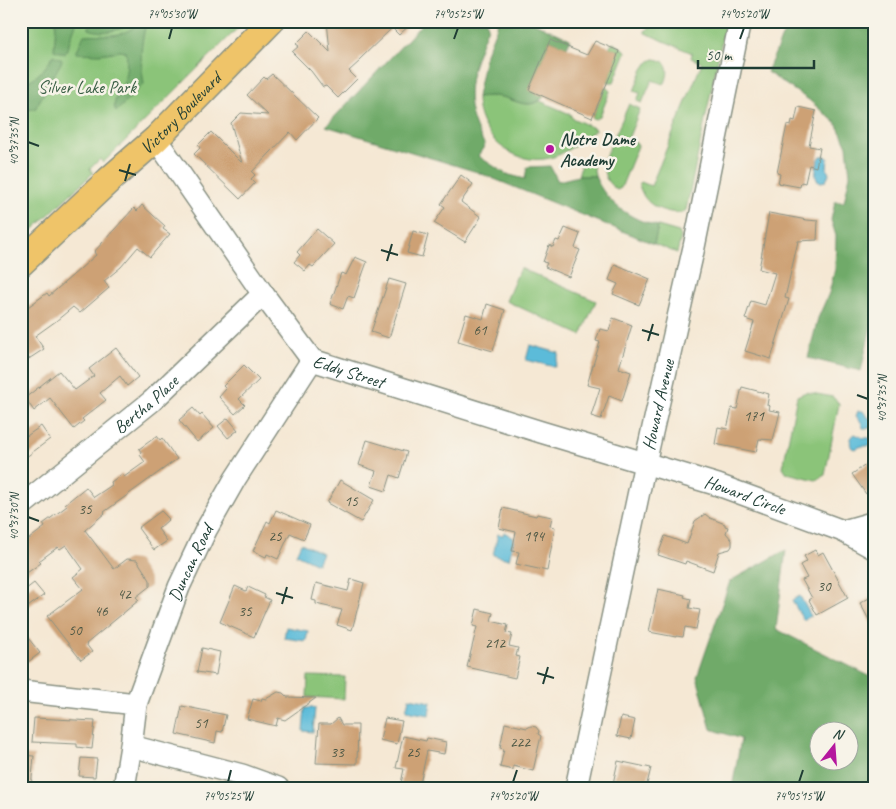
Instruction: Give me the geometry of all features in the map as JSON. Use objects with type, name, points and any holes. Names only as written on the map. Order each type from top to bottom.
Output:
[{"type":"main road","name":"Victory Boulevard","points":[[21,263],[109,180],[156,139],[271,21]]},
{"type":"street","name":"Howard Avenue","points":[[576,788],[645,463],[694,247],[740,21]]},
{"type":"street","name":"Eddy Street","points":[[156,139],[263,294],[312,360],[645,463]]},
{"type":"street","name":"Bertha Place","points":[[21,506],[152,401],[263,294]]},
{"type":"street","name":"Duncan Road","points":[[124,788],[136,704],[179,587],[206,530],[235,479],[312,360]]},
{"type":"street","name":"Howard Circle","points":[[645,463],[718,484],[843,531],[875,549]]},
{"type":"street","points":[[843,531],[875,522]]},
{"type":"street","points":[[21,691],[136,704]]},
{"type":"street","points":[[131,746],[242,775],[278,788]]},
{"type":"green space","name":"Silver Lake Park","points":[[21,21],[245,21],[103,163],[100,159],[90,169],[93,173],[21,241]]},
{"type":"green space","points":[[56,21],[77,21],[65,54],[54,50]]},
{"type":"green space","points":[[94,21],[135,21],[119,29],[101,32],[89,29]]},
{"type":"green space","points":[[142,21],[146,24],[141,54],[144,84],[116,112],[115,101],[123,85],[126,73],[126,52],[76,53],[84,35],[120,34]]},
{"type":"green space","points":[[425,21],[487,21],[488,27],[472,72],[469,100],[477,129],[485,145],[478,156],[506,174],[525,179],[527,167],[550,166],[558,181],[578,176],[595,176],[606,194],[620,209],[629,215],[658,226],[654,244],[477,172],[326,126]]},
{"type":"green space","points":[[499,21],[530,21],[570,39],[567,47],[550,40],[530,89],[545,96],[541,100],[527,104],[497,96],[477,97],[485,56]]},
{"type":"green space","points":[[652,21],[726,21],[686,210],[682,213],[667,211],[654,206],[645,197],[639,184],[641,182],[651,186],[702,63],[691,58],[692,53],[645,33],[645,30]]},
{"type":"green space","points":[[789,21],[872,21],[875,23],[875,308],[861,371],[808,358],[818,318],[829,293],[835,269],[836,236],[831,220],[835,202],[844,202],[850,175],[847,146],[836,123],[809,100],[767,72]]},
{"type":"green space","points":[[613,43],[626,52],[614,82],[608,82],[619,51],[609,47]]},
{"type":"green space","points":[[53,55],[62,61],[35,109],[25,110],[21,113],[21,84],[40,73]]},
{"type":"green space","points":[[654,59],[663,61],[667,67],[667,79],[663,84],[652,80],[642,103],[637,101],[640,93],[634,91],[644,68]]},
{"type":"green space","points":[[606,87],[610,91],[600,116],[596,119],[592,118]]},
{"type":"green space","points":[[477,97],[503,97],[524,104],[540,101],[570,114],[572,118],[596,129],[574,146],[556,156],[536,159],[523,157],[499,145],[490,135],[478,111]]},
{"type":"green space","points":[[629,104],[640,109],[628,139],[638,146],[621,188],[617,190],[605,176],[604,163]]},
{"type":"green space","points":[[586,158],[592,159],[595,176],[578,176],[582,162]]},
{"type":"green space","points":[[658,226],[679,232],[681,237],[677,253],[654,244]]},
{"type":"green space","points":[[520,268],[596,301],[581,335],[506,301]]},
{"type":"green space","points":[[806,392],[833,397],[839,404],[825,475],[816,480],[787,473],[783,467],[797,396]]},
{"type":"green space","points":[[786,550],[776,629],[875,679],[875,788],[732,788],[741,739],[711,729],[697,677],[730,581]]},
{"type":"green space","points":[[308,676],[345,677],[344,699],[307,697]]},
{"type":"water","points":[[821,156],[828,158],[827,169],[829,174],[826,181],[821,182],[817,180],[816,174],[817,164]]},
{"type":"water","points":[[530,345],[559,353],[555,367],[526,360]]},
{"type":"water","points":[[858,411],[863,411],[867,417],[875,420],[875,428],[863,428],[856,416]]},
{"type":"water","points":[[855,434],[863,438],[870,438],[872,444],[855,449],[852,448],[851,441]]},
{"type":"water","points":[[504,532],[514,538],[509,559],[493,555],[498,534],[503,535]]},
{"type":"water","points":[[301,543],[322,553],[317,564],[296,554]]},
{"type":"water","points":[[800,596],[811,616],[803,620],[792,600]]},
{"type":"water","points":[[286,627],[308,631],[306,641],[284,638]]},
{"type":"water","points":[[409,698],[431,702],[429,715],[406,711]]},
{"type":"water","points":[[305,708],[315,708],[313,732],[303,731]]},
{"type":"building","points":[[327,21],[414,21],[399,35],[392,28],[359,60],[349,71],[357,79],[338,98],[326,86],[323,87],[311,71],[292,52],[299,46],[296,44],[309,31],[330,52]]},
{"type":"building","points":[[550,40],[587,55],[595,41],[619,51],[617,60],[592,118],[529,90]]},
{"type":"building","points":[[272,74],[318,118],[297,140],[290,132],[252,172],[255,175],[251,179],[255,183],[240,199],[194,154],[200,148],[198,145],[211,132],[242,163],[231,123],[241,113],[268,115],[247,95],[264,77],[266,79]]},
{"type":"building","points":[[798,107],[816,111],[809,146],[820,148],[816,167],[809,165],[805,183],[801,182],[800,187],[778,183],[780,174],[777,173],[787,125],[791,126],[792,120],[795,121]]},
{"type":"building","points":[[461,175],[473,184],[461,202],[481,217],[465,242],[434,223],[445,207],[441,204]]},
{"type":"building","points":[[142,205],[165,226],[163,229],[170,234],[150,257],[138,247],[121,267],[104,281],[109,288],[80,313],[73,307],[35,336],[44,349],[21,364],[21,312],[47,293],[49,296],[96,255],[94,252],[134,208],[137,211]]},
{"type":"building","points":[[769,213],[818,221],[817,240],[798,241],[785,298],[789,299],[771,359],[745,351],[754,322],[745,319],[751,301],[765,305],[775,273],[759,269]]},
{"type":"building","points":[[565,228],[580,234],[575,248],[580,250],[569,277],[545,267],[547,263],[543,262],[549,245],[553,247],[556,240],[559,241]]},
{"type":"building","points":[[317,229],[334,244],[313,267],[310,265],[305,271],[294,262],[300,255],[297,252]]},
{"type":"building","points":[[413,231],[428,235],[422,257],[407,253]]},
{"type":"building","points":[[355,257],[367,262],[354,298],[348,296],[343,309],[330,304],[341,273],[346,275]]},
{"type":"building","points":[[615,264],[650,279],[639,305],[613,294],[618,284],[609,280]]},
{"type":"building","points":[[389,279],[406,284],[389,338],[371,332]]},
{"type":"building","points":[[487,304],[505,310],[493,351],[458,341],[466,314],[483,319]]},
{"type":"building","points":[[613,318],[632,325],[619,368],[631,372],[622,401],[609,396],[601,419],[591,416],[600,388],[587,385],[600,342],[596,341],[600,329],[609,331]]},
{"type":"building","points":[[116,348],[138,377],[127,386],[120,376],[100,393],[106,400],[82,419],[84,421],[74,429],[50,398],[34,411],[25,398],[59,371],[75,390],[94,376],[89,369]]},
{"type":"building","points":[[244,365],[259,380],[239,399],[245,405],[235,414],[219,397],[226,389],[223,386]]},
{"type":"building","points":[[742,387],[769,394],[767,405],[770,406],[769,410],[780,412],[773,440],[759,439],[756,452],[715,444],[718,427],[727,429],[732,408],[737,409]]},
{"type":"building","points":[[193,408],[200,416],[202,414],[214,428],[197,442],[179,420]]},
{"type":"building","points":[[228,418],[238,430],[228,438],[218,426]]},
{"type":"building","points":[[41,426],[50,439],[21,461],[21,440]]},
{"type":"building","points":[[157,436],[160,440],[162,438],[177,459],[104,512],[85,530],[114,569],[127,559],[137,560],[150,580],[150,586],[136,597],[139,600],[86,644],[92,652],[81,660],[47,616],[83,589],[73,577],[83,569],[66,545],[60,549],[58,547],[39,561],[41,563],[21,577],[21,545],[45,527],[43,524],[67,506],[65,504],[86,487],[94,497],[112,485],[111,482],[122,474],[124,477],[145,462],[140,455],[142,453],[139,449]]},
{"type":"building","points":[[367,440],[407,452],[399,478],[391,475],[386,491],[371,486],[376,471],[359,465]]},
{"type":"building","points":[[875,459],[875,488],[866,494],[852,474]]},
{"type":"building","points":[[340,480],[374,500],[361,522],[327,503]]},
{"type":"building","points":[[503,508],[536,516],[537,514],[552,517],[550,526],[555,527],[547,571],[516,564],[519,552],[512,551],[516,532],[499,528]]},
{"type":"building","points":[[276,510],[310,525],[304,539],[290,533],[278,559],[267,554],[266,557],[253,551],[267,521],[270,523]]},
{"type":"building","points":[[161,511],[169,519],[158,529],[167,541],[154,550],[138,528]]},
{"type":"building","points":[[705,514],[725,524],[728,527],[726,533],[732,540],[730,549],[719,552],[713,571],[686,561],[685,564],[658,555],[665,536],[687,544],[695,521]]},
{"type":"building","points":[[815,550],[818,555],[823,552],[848,598],[817,615],[809,600],[812,598],[802,580],[807,578],[800,565],[807,561],[804,556]]},
{"type":"building","points":[[351,579],[364,583],[352,630],[337,625],[342,610],[316,604],[316,601],[312,600],[316,583],[348,591]]},
{"type":"building","points":[[34,583],[44,595],[21,612],[21,593]]},
{"type":"building","points":[[235,586],[246,591],[248,587],[265,595],[264,597],[270,600],[254,637],[220,622]]},
{"type":"building","points":[[658,589],[685,595],[684,597],[691,599],[689,608],[700,610],[696,629],[685,627],[683,637],[649,632]]},
{"type":"building","points":[[875,595],[875,631],[860,603]]},
{"type":"building","points":[[477,609],[493,613],[491,621],[508,625],[506,633],[512,634],[509,646],[518,648],[516,656],[520,657],[515,678],[467,667],[477,627],[473,626]]},
{"type":"building","points":[[21,629],[40,653],[28,662],[21,654]]},
{"type":"building","points":[[202,648],[220,652],[216,675],[197,672]]},
{"type":"building","points":[[278,692],[283,693],[287,697],[316,698],[285,720],[278,718],[276,726],[247,719],[253,699],[261,701],[262,698],[266,699]]},
{"type":"building","points":[[182,706],[226,715],[222,732],[217,731],[215,743],[176,734]]},
{"type":"building","points":[[621,717],[635,720],[631,739],[617,736]]},
{"type":"building","points":[[34,718],[95,721],[92,749],[77,747],[77,744],[32,742]]},
{"type":"building","points":[[338,718],[342,725],[358,725],[357,764],[316,763],[319,724],[331,724]]},
{"type":"building","points":[[385,718],[402,721],[397,744],[380,740]]},
{"type":"building","points":[[505,723],[527,728],[531,726],[536,727],[539,731],[538,734],[541,736],[533,771],[513,766],[513,770],[500,767],[504,749],[500,748]]},
{"type":"building","points":[[403,736],[426,741],[427,738],[446,742],[444,754],[427,751],[419,788],[400,788],[404,769],[396,768]]},
{"type":"building","points":[[21,755],[34,756],[31,788],[21,788]]},
{"type":"building","points":[[81,758],[97,759],[95,777],[79,776]]},
{"type":"building","points":[[618,761],[651,768],[646,788],[612,788]]},
{"type":"place","name":"Notre Dame Academy","points":[[550,149]]}]
